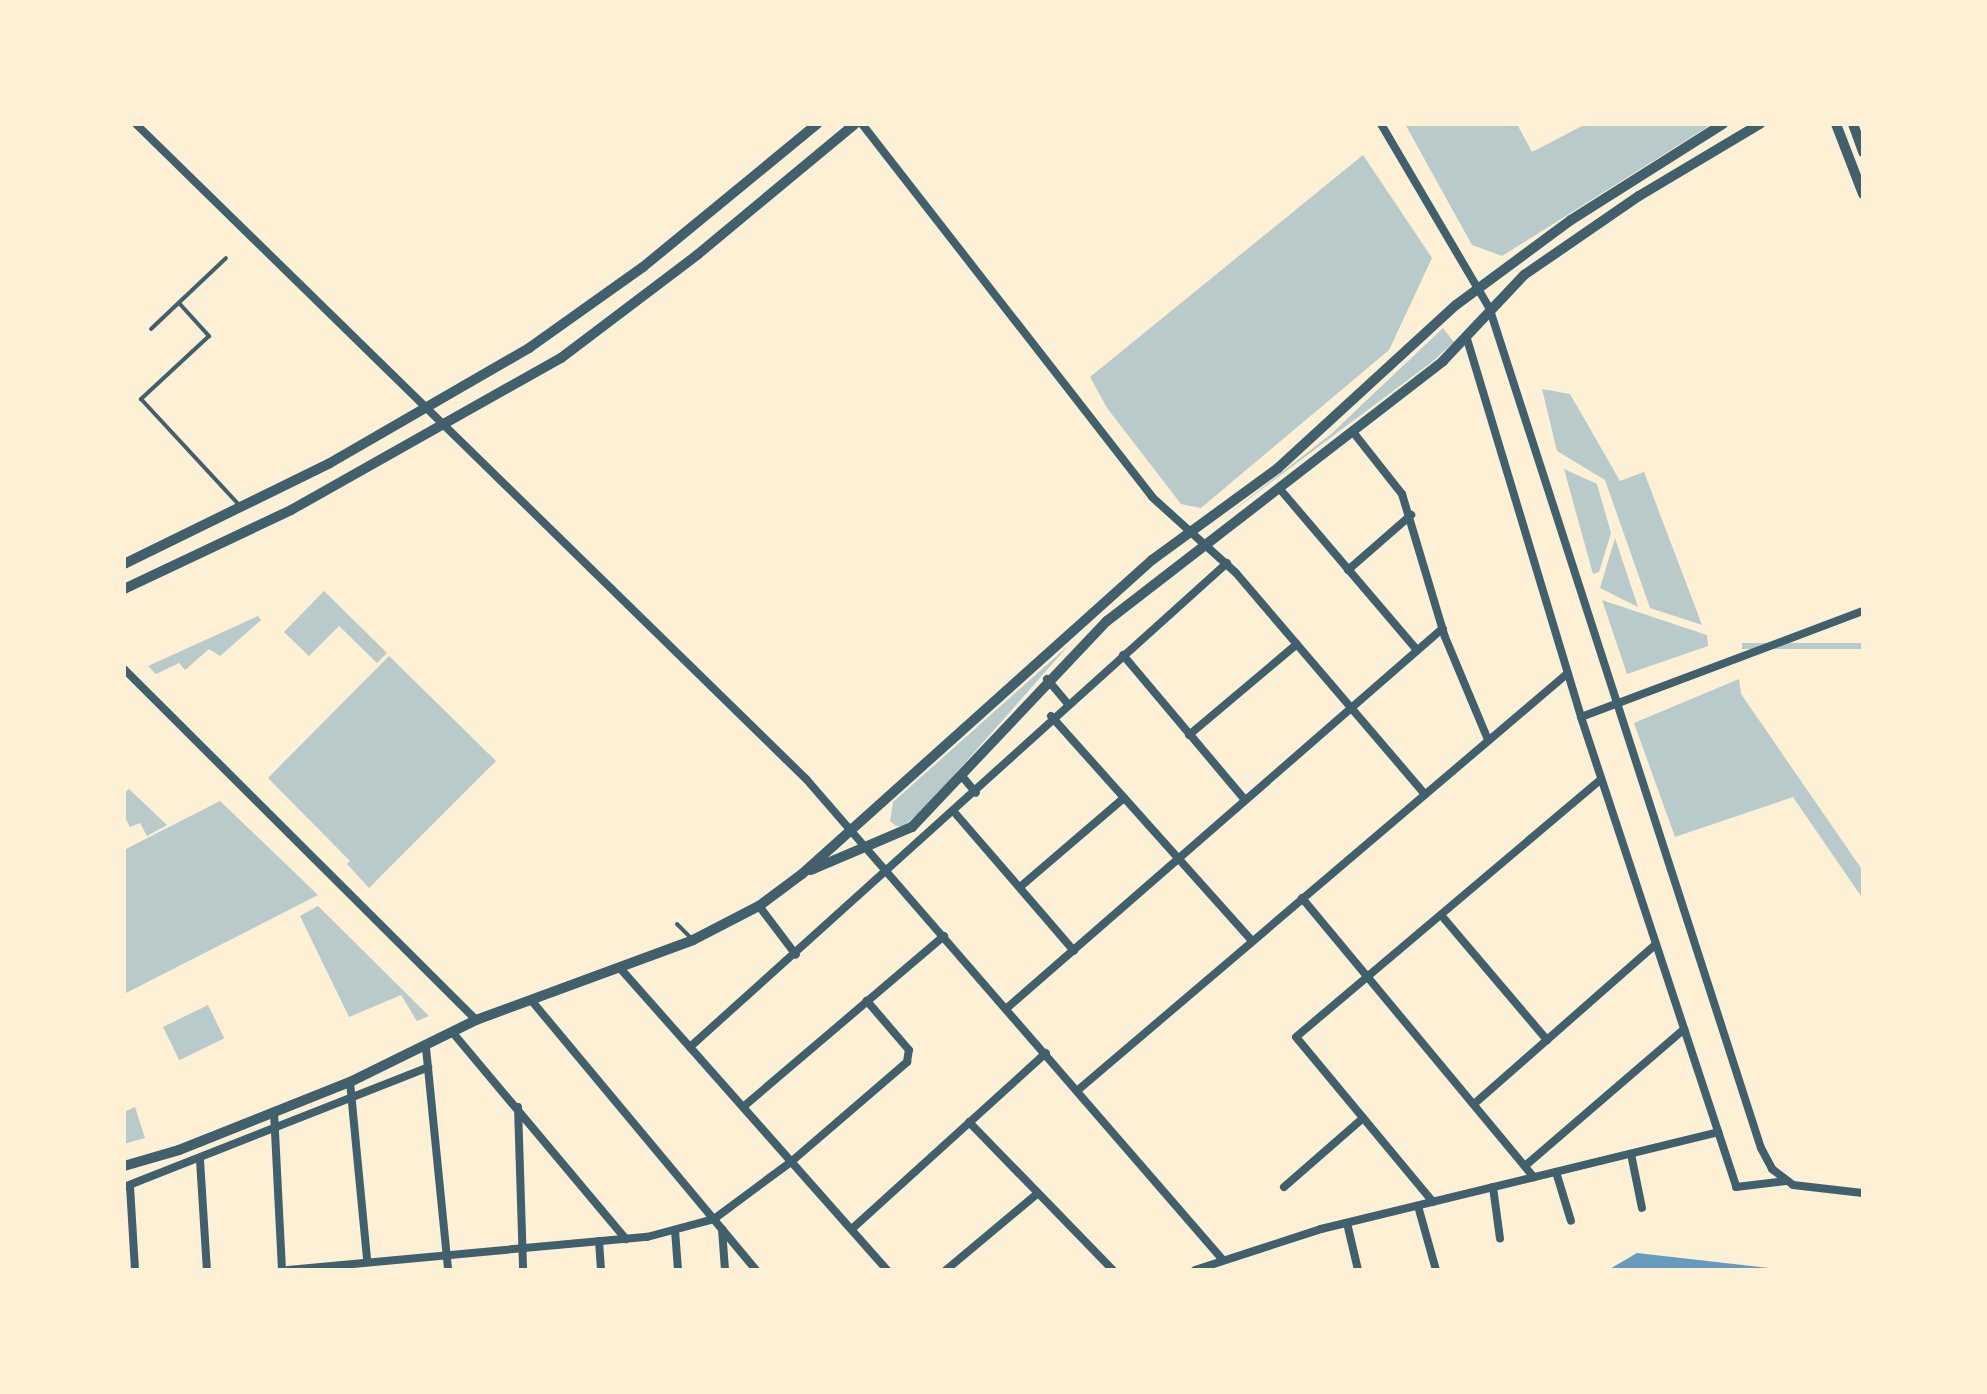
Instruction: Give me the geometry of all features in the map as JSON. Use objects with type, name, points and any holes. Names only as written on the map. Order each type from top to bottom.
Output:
[{"type":"street","points":[[136,124],[852,828],[1222,1259]]},
{"type":"street","points":[[124,564],[242,509],[427,408],[583,314],[817,124]]},
{"type":"street","points":[[124,589],[291,510],[446,426],[561,358],[697,255],[855,124]]},
{"type":"street","points":[[862,124],[1152,497],[1227,563],[1425,794]]},
{"type":"street","points":[[1381,124],[1489,307],[1761,1148],[1786,1181]]},
{"type":"street","points":[[124,1166],[179,1150],[350,1082],[426,1048],[476,1020],[693,940],[759,906],[802,874],[1190,532],[1278,468],[1478,287],[1571,220],[1723,124]]},
{"type":"street","points":[[802,874],[912,827],[1047,679],[1115,614],[1353,432],[1467,339],[1489,307],[1576,237],[1760,124]]},
{"type":"street","points":[[1836,124],[1863,194]]},
{"type":"street","points":[[1853,124],[1863,152]]},
{"type":"street","points":[[1467,339],[1581,717],[1739,1189],[1786,1181],[1863,1193]]},
{"type":"street","points":[[1353,432],[1393,477],[1411,515],[1443,628],[1488,740]]},
{"type":"street","points":[[1279,488],[1417,650]]},
{"type":"street","points":[[1348,570],[1411,515]]},
{"type":"street","points":[[690,1047],[955,813],[1051,716],[1227,563]]},
{"type":"street","points":[[1581,717],[1614,701],[1863,611]]},
{"type":"street","points":[[1007,1008],[1443,628]]},
{"type":"street","points":[[1189,735],[1297,644]]},
{"type":"street","points":[[1123,655],[1245,800]]},
{"type":"street","points":[[124,669],[476,1020]]},
{"type":"street","points":[[1078,1090],[1568,673]]},
{"type":"street","points":[[1047,679],[1067,703]]},
{"type":"street","points":[[1051,716],[1252,941]]},
{"type":"street","points":[[961,775],[976,793]]},
{"type":"street","points":[[1433,1202],[1296,1037],[1601,779]]},
{"type":"street","points":[[1020,887],[1124,798]]},
{"type":"street","points":[[955,813],[1074,951]]},
{"type":"street","points":[[1302,898],[1534,1177]]},
{"type":"street","points":[[759,906],[796,955]]},
{"type":"street","points":[[1441,915],[1547,1040]]},
{"type":"street","points":[[743,1107],[944,936]]},
{"type":"street","points":[[1474,1104],[1656,944]]},
{"type":"street","points":[[619,967],[854,1227],[887,1270]]},
{"type":"street","points":[[531,1000],[756,1270]]},
{"type":"street","points":[[274,1112],[285,1270],[370,1259],[626,1239],[675,1230],[714,1219],[792,1161],[907,1062],[909,1050],[867,1001]]},
{"type":"street","points":[[1525,1166],[1684,1029]]},
{"type":"street","points":[[453,1033],[626,1239]]},
{"type":"street","points":[[426,1048],[448,1270]]},
{"type":"street","points":[[854,1227],[1046,1053]]},
{"type":"street","points":[[135,1270],[127,1187],[276,1131],[428,1067]]},
{"type":"street","points":[[350,1082],[370,1259],[374,1270]]},
{"type":"street","points":[[518,1107],[523,1270]]},
{"type":"street","points":[[1284,1187],[1363,1118]]},
{"type":"street","points":[[969,1122],[1113,1270]]},
{"type":"street","points":[[1195,1270],[1222,1259],[1347,1223],[1718,1132]]},
{"type":"street","points":[[1631,1154],[1642,1208]]},
{"type":"street","points":[[200,1160],[207,1270]]},
{"type":"street","points":[[1556,1172],[1571,1221]]},
{"type":"street","points":[[1493,1187],[1500,1239]]},
{"type":"street","points":[[946,1270],[1037,1194]]},
{"type":"street","points":[[1418,1206],[1436,1270]]},
{"type":"street","points":[[1347,1223],[1358,1270]]},
{"type":"street","points":[[722,1229],[725,1270]]},
{"type":"street","points":[[675,1230],[678,1270]]},
{"type":"street","points":[[599,1241],[601,1270]]},
{"type":"lane","points":[[151,329],[226,258]]},
{"type":"lane","points":[[179,303],[209,336],[141,399],[242,509]]},
{"type":"lane","points":[[677,924],[693,940]]},
{"type":"shaded area","points":[[1405,124],[1517,124],[1532,152],[1586,124],[1712,124],[1502,256],[1472,245]]},
{"type":"shaded area","points":[[1363,155],[1432,258],[1389,350],[1201,508],[1181,504],[1107,408],[1090,377]]},
{"type":"shaded area","points":[[1443,328],[1454,342],[1432,362],[1222,519],[1331,434]]},
{"type":"shaded area","points":[[1542,389],[1570,394],[1620,481],[1644,472],[1702,625],[1650,608],[1605,480],[1557,451]]},
{"type":"shaded area","points":[[1564,469],[1597,484],[1611,533],[1599,572],[1593,574]]},
{"type":"shaded area","points":[[1615,538],[1638,607],[1600,588]]},
{"type":"shaded area","points":[[324,591],[387,653],[377,663],[339,626],[309,656],[284,632]]},
{"type":"shaded area","points":[[1602,600],[1707,635],[1708,646],[1627,674]]},
{"type":"shaded area","points":[[258,616],[261,620],[220,656],[209,649],[185,670],[179,663],[156,674],[148,666]]},
{"type":"shaded area","points":[[1742,643],[1863,643],[1863,649],[1742,649]]},
{"type":"shaded area","points":[[1068,646],[926,807],[904,826],[896,826],[890,821],[893,802]]},
{"type":"shaded area","points":[[389,656],[496,761],[369,888],[347,864],[350,861],[268,778]]},
{"type":"shaded area","points":[[1739,679],[1741,694],[1863,871],[1863,899],[1793,797],[1675,837],[1634,723]]},
{"type":"shaded area","points":[[129,789],[167,825],[147,836],[140,823],[130,827],[124,816],[124,793]]},
{"type":"shaded area","points":[[220,801],[318,895],[124,994],[124,850]]},
{"type":"shaded area","points":[[318,906],[429,1016],[417,1021],[401,995],[349,1017],[300,916]]},
{"type":"shaded area","points":[[208,1005],[224,1038],[179,1060],[163,1027]]},
{"type":"shaded area","points":[[135,1107],[145,1138],[124,1144],[124,1112]]},
{"type":"water","points":[[1637,1253],[1786,1270],[1608,1270]]}]
